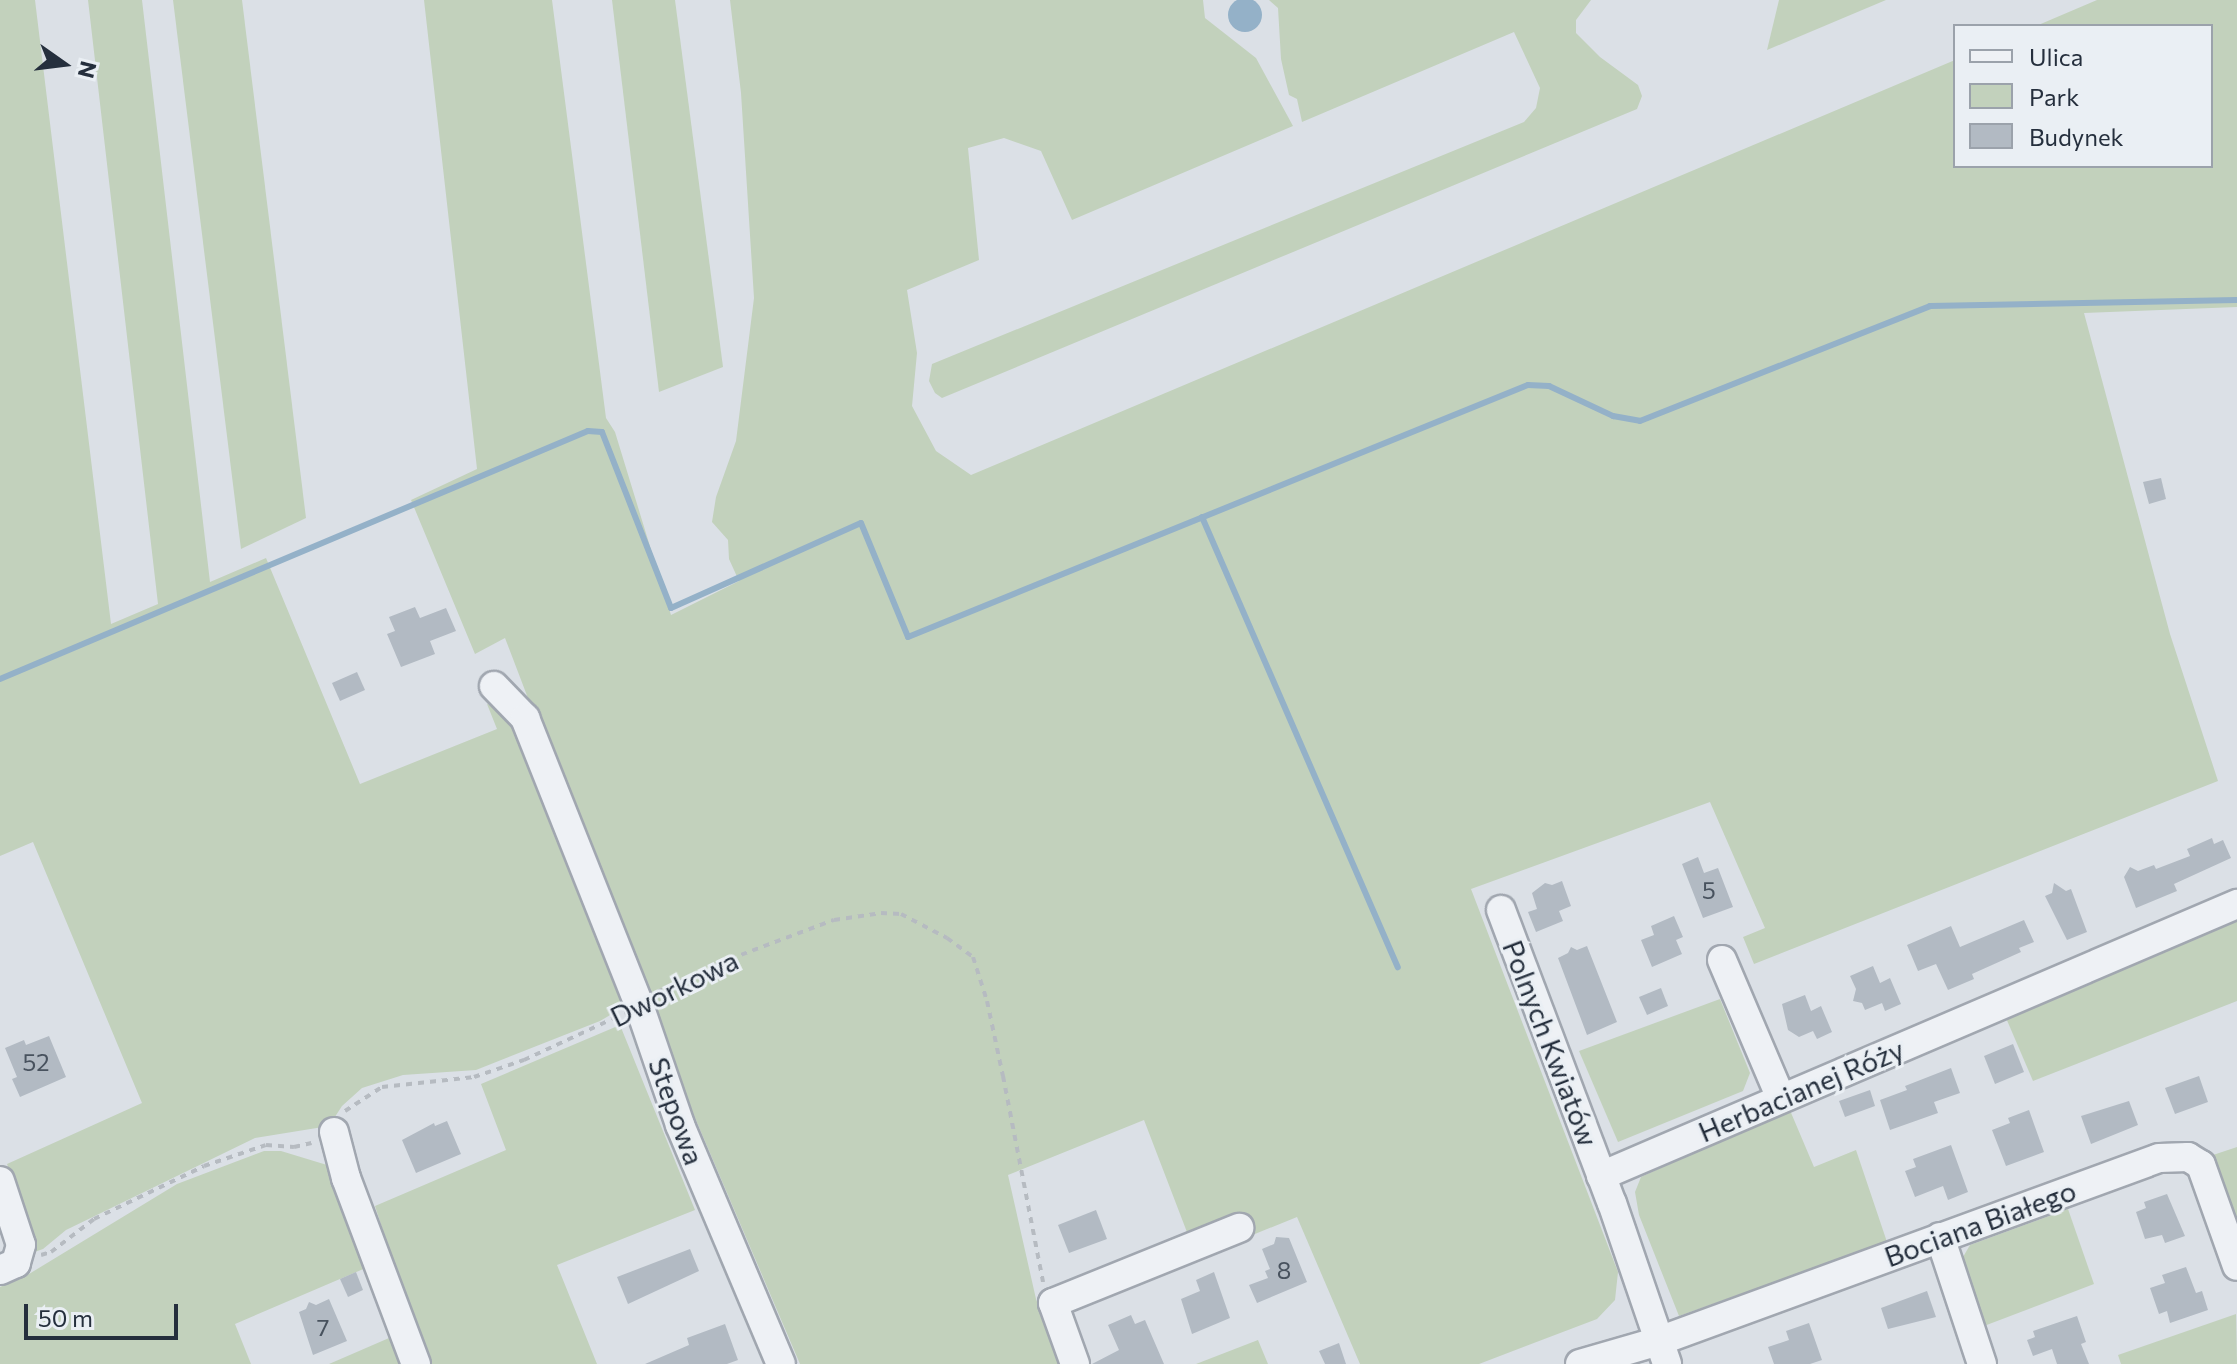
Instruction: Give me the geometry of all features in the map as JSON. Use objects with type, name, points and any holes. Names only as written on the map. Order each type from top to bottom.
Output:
[{"type":"street","name":"Stepowa","points":[[494,686],[525,718],[638,1002],[680,1125],[781,1364]]},
{"type":"street","name":"Herbacianej Róży","points":[[1601,1176],[2237,904]]},
{"type":"street","name":"Polnych Kwiatów","points":[[1501,910],[1601,1176]]},
{"type":"street","points":[[1722,960],[1781,1098]]},
{"type":"street","points":[[334,1132],[346,1178],[416,1364]]},
{"type":"street","name":"Bociana Białego","points":[[1663,1352],[1940,1237],[2159,1158],[2178,1155],[2197,1160],[2201,1165],[2237,1266]]},
{"type":"street","points":[[1580,1364],[1663,1352],[1601,1176]]},
{"type":"street","points":[[0,1181],[21,1235],[8,1266]]},
{"type":"street","points":[[1075,1364],[1053,1303],[1239,1228]]},
{"type":"street","points":[[1940,1237],[1982,1364]]},
{"type":"path","name":"Dworkowa","points":[[334,1132],[347,1108],[382,1087],[474,1077],[524,1060],[617,1018],[638,1002],[730,959],[834,920],[881,913],[901,914],[947,938],[973,957],[987,1001],[1044,1287],[1053,1303]]},
{"type":"path","points":[[8,1266],[51,1252],[94,1219],[204,1166],[266,1145],[294,1147],[318,1141],[334,1132]]},
{"type":"green space","points":[[0,0],[35,0],[111,624],[158,604],[88,0],[142,0],[210,582],[266,558],[360,784],[497,729],[487,704],[511,710],[629,997],[624,1007],[600,1021],[476,1070],[403,1075],[362,1088],[342,1106],[329,1126],[255,1138],[66,1230],[43,1249],[26,1255],[21,1202],[7,1164],[142,1103],[33,842],[0,856]]},
{"type":"green space","points":[[173,0],[242,0],[306,518],[241,549]]},
{"type":"green space","points":[[424,0],[552,0],[606,418],[615,432],[671,615],[739,581],[729,559],[728,540],[712,522],[716,497],[736,441],[754,298],[741,93],[730,0],[1203,0],[1205,18],[1256,58],[1293,126],[1072,220],[1041,151],[1004,138],[968,148],[979,260],[907,290],[917,353],[912,406],[936,451],[971,475],[1953,61],[1953,168],[2213,168],[2213,24],[2041,24],[2097,0],[2237,0],[2237,307],[2084,313],[2170,634],[2218,781],[1754,964],[1743,937],[1765,928],[1710,802],[1471,889],[1618,1272],[1615,1300],[1597,1319],[1479,1364],[1360,1364],[1297,1217],[1250,1236],[1190,1240],[1144,1120],[1008,1175],[1036,1299],[1062,1364],[800,1364],[629,963],[505,638],[475,654],[411,500],[477,469]]},
{"type":"green space","points":[[612,0],[675,0],[723,367],[659,392]]},
{"type":"green space","points":[[1269,0],[1591,0],[1576,20],[1576,33],[1600,57],[1638,85],[1642,96],[1637,109],[942,398],[935,393],[929,381],[932,364],[1524,122],[1536,108],[1540,88],[1514,32],[1302,122],[1297,99],[1289,95],[1281,59],[1278,8]]},
{"type":"green space","points":[[1779,0],[1886,0],[1767,50]]},
{"type":"green space","points":[[2237,920],[2237,1001],[2033,1081],[2006,1018]]},
{"type":"green space","points":[[1720,999],[1750,1073],[1743,1091],[1618,1142],[1579,1051]]},
{"type":"green space","points":[[620,1025],[695,1210],[557,1265],[597,1364],[426,1364],[375,1206],[506,1150],[481,1084]]},
{"type":"green space","points":[[1789,1108],[1814,1167],[1856,1150],[1887,1242],[1679,1316],[1639,1215],[1635,1192],[1641,1177]]},
{"type":"green space","points":[[2237,1147],[2237,1225],[2213,1155]]},
{"type":"green space","points":[[264,1151],[281,1151],[327,1165],[368,1267],[235,1324],[251,1364],[0,1364],[0,1287],[29,1274],[177,1184]]},
{"type":"green space","points":[[2068,1209],[2094,1284],[1984,1326],[1959,1264],[1970,1245]]},
{"type":"green space","points":[[2236,1314],[2237,1364],[2121,1364],[2118,1355]]},
{"type":"green space","points":[[396,1335],[403,1364],[329,1364]]},
{"type":"green space","points":[[1258,1340],[1268,1364],[1196,1364]]},
{"type":"water","points":[[1242,-1],[1257,3],[1262,15],[1257,27],[1245,32],[1233,27],[1228,15],[1233,3]]},
{"type":"building","points":[[2161,478],[2166,499],[2149,504],[2143,482]]},
{"type":"building","points":[[415,607],[420,618],[446,608],[456,631],[430,641],[435,654],[401,667],[387,634],[395,631],[389,617]]},
{"type":"building","points":[[357,672],[365,690],[340,701],[332,683]]},
{"type":"building","points":[[2212,838],[2214,844],[2223,840],[2231,858],[2174,884],[2177,891],[2136,908],[2124,877],[2130,867],[2138,871],[2154,865],[2156,869],[2190,856],[2187,849]]},
{"type":"building","points":[[1698,857],[1704,873],[1718,868],[1733,907],[1703,918],[1682,864]]},
{"type":"building","points":[[1562,881],[1571,906],[1559,911],[1563,921],[1536,932],[1528,912],[1537,909],[1532,893],[1545,883],[1552,885]]},
{"type":"building","points":[[2054,883],[2066,891],[2071,889],[2087,932],[2067,940],[2045,896],[2052,893]]},
{"type":"building","points":[[1674,916],[1683,937],[1676,940],[1682,954],[1652,967],[1641,940],[1654,935],[1651,926]]},
{"type":"building","points":[[2024,920],[2034,942],[2019,948],[2021,952],[1972,974],[1974,979],[1948,990],[1936,964],[1918,971],[1907,945],[1951,926],[1960,947]]},
{"type":"building","points":[[1587,946],[1617,1022],[1587,1035],[1558,958],[1568,953],[1571,947],[1577,950]]},
{"type":"building","points":[[1873,966],[1880,983],[1890,978],[1901,1004],[1885,1011],[1882,1003],[1865,1010],[1862,1003],[1853,1001],[1856,989],[1850,976]]},
{"type":"building","points":[[1661,988],[1668,1006],[1647,1015],[1639,997]]},
{"type":"building","points":[[1805,995],[1811,1011],[1821,1006],[1832,1032],[1817,1039],[1813,1031],[1799,1037],[1788,1030],[1782,1004]]},
{"type":"building","points":[[49,1036],[66,1077],[20,1097],[12,1079],[17,1077],[5,1048],[24,1040],[26,1045]]},
{"type":"building","points":[[2013,1044],[2024,1072],[1995,1084],[1984,1056]]},
{"type":"building","points":[[1951,1068],[1960,1093],[1934,1102],[1938,1113],[1890,1130],[1880,1100],[1907,1090],[1905,1086]]},
{"type":"building","points":[[2199,1076],[2208,1102],[2175,1114],[2165,1088]]},
{"type":"building","points":[[1870,1090],[1875,1106],[1845,1117],[1839,1101]]},
{"type":"building","points":[[2129,1101],[2138,1125],[2091,1144],[2081,1116]]},
{"type":"building","points":[[2029,1110],[2044,1152],[2006,1166],[1992,1130],[2010,1123],[2008,1118]]},
{"type":"building","points":[[447,1121],[461,1154],[416,1173],[402,1140],[434,1123],[435,1126]]},
{"type":"building","points":[[1951,1145],[1968,1192],[1948,1200],[1943,1186],[1915,1197],[1905,1171],[1916,1167],[1913,1159]]},
{"type":"building","points":[[2167,1194],[2185,1236],[2165,1243],[2162,1235],[2145,1239],[2136,1212],[2146,1208],[2144,1202]]},
{"type":"building","points":[[1096,1210],[1107,1239],[1069,1253],[1058,1225]]},
{"type":"building","points":[[1276,1237],[1289,1238],[1307,1282],[1257,1303],[1249,1285],[1268,1278],[1265,1271],[1270,1269],[1262,1249],[1274,1244]]},
{"type":"building","points":[[690,1249],[699,1271],[628,1304],[617,1277]]},
{"type":"building","points":[[2186,1267],[2196,1293],[2202,1291],[2208,1310],[2170,1323],[2167,1311],[2159,1314],[2150,1288],[2165,1283],[2162,1275]]},
{"type":"building","points":[[356,1272],[363,1290],[348,1297],[340,1279]]},
{"type":"building","points":[[1214,1272],[1230,1318],[1192,1334],[1181,1299],[1200,1291],[1196,1280]]},
{"type":"building","points":[[1927,1291],[1936,1317],[1888,1329],[1881,1308]]},
{"type":"building","points":[[329,1299],[347,1341],[313,1355],[299,1312],[306,1309],[309,1302],[316,1305]]},
{"type":"building","points":[[1131,1315],[1135,1324],[1145,1320],[1164,1364],[1092,1364],[1119,1350],[1108,1325]]},
{"type":"building","points":[[2077,1316],[2086,1342],[2081,1344],[2089,1364],[2057,1364],[2052,1349],[2033,1356],[2027,1340],[2035,1337],[2033,1331]]},
{"type":"building","points":[[1809,1323],[1822,1360],[1810,1364],[1774,1364],[1768,1347],[1789,1340],[1786,1331]]},
{"type":"building","points":[[725,1324],[738,1360],[727,1364],[645,1364],[689,1345],[687,1338]]},
{"type":"building","points":[[1339,1343],[1346,1364],[1325,1364],[1319,1351]]},
{"type":"waterway","points":[[0,679],[588,431],[602,432],[671,608],[861,523],[908,637],[1528,385],[1549,386],[1613,416],[1640,421],[1930,306],[2237,300]]},
{"type":"waterway","points":[[1202,517],[1398,967]]}]
